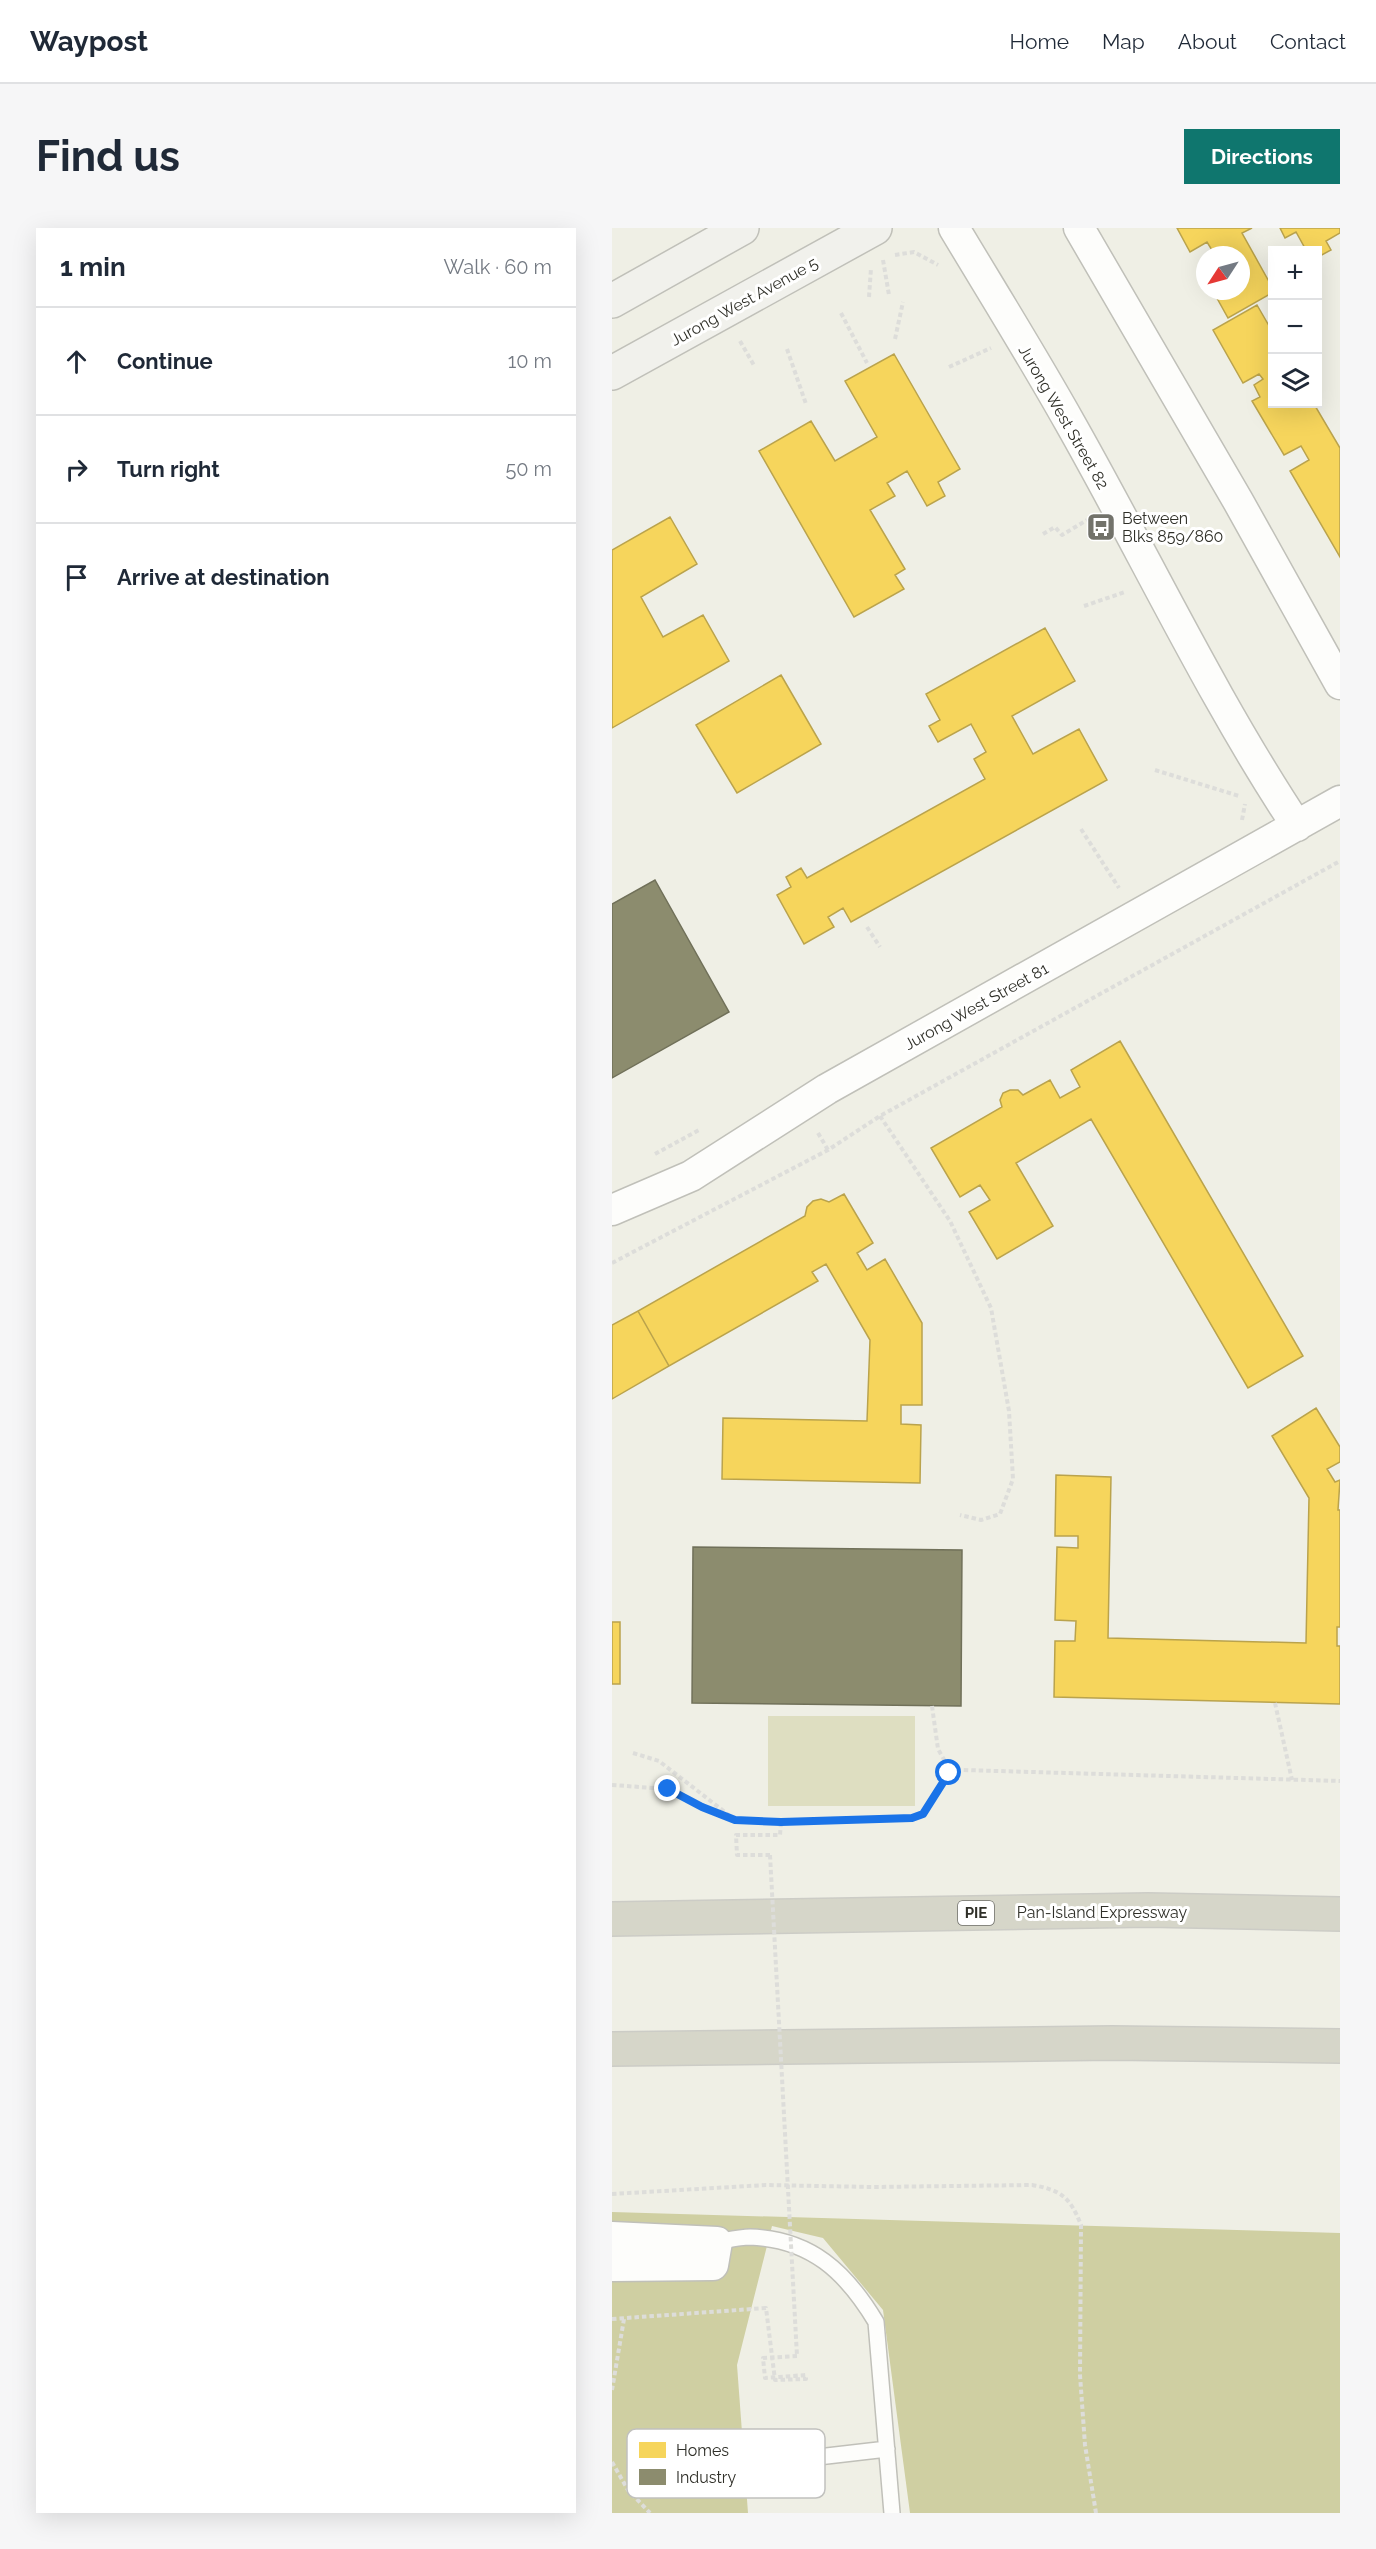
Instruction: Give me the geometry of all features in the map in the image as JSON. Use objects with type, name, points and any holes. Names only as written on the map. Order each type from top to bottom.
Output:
[{"type":"highway","name":"Pan-Island Expressway","points":[[612,1919],[1148,1910],[1340,1914]]},
{"type":"highway","points":[[612,2049],[1112,2043],[1340,2046]]},
{"type":"street","points":[[612,301],[742,228]]},
{"type":"street","name":"Jurong West Street 82","points":[[954,228],[1070,423],[1180,628],[1269,784],[1297,826]]},
{"type":"street","points":[[1079,228],[1238,501],[1340,684]]},
{"type":"street","name":"Jurong West Avenue 5","points":[[612,373],[879,243]]},
{"type":"street","name":"Jurong West Street 81","points":[[612,1210],[691,1176],[827,1089],[1340,801]]},
{"type":"street","points":[[612,2237],[717,2242],[713,2265],[612,2266]]},
{"type":"lane","points":[[717,2242],[749,2237],[790,2242],[827,2261],[860,2295],[876,2322],[892,2513]]},
{"type":"lane","points":[[825,2456],[887,2449]]},
{"type":"path","points":[[879,243],[889,295]]},
{"type":"path","points":[[869,297],[872,264]]},
{"type":"path","points":[[896,339],[903,302]]},
{"type":"path","points":[[841,314],[867,363]]},
{"type":"path","points":[[741,344],[755,367]]},
{"type":"path","points":[[949,368],[990,348]]},
{"type":"path","points":[[788,349],[806,404]]},
{"type":"path","points":[[1043,534],[1055,527],[1062,535],[1078,525]]},
{"type":"path","points":[[1084,606],[1120,593]]},
{"type":"path","points":[[1155,770],[1246,798]]},
{"type":"path","points":[[1081,829],[1119,888]]},
{"type":"path","points":[[612,1263],[828,1150],[880,1116],[1340,861]]},
{"type":"path","points":[[867,927],[880,946]]},
{"type":"path","points":[[880,1116],[950,1221],[991,1308],[1010,1411],[1013,1479],[1000,1514],[981,1520],[960,1515]]},
{"type":"path","points":[[1275,1703],[1292,1780]]},
{"type":"path","points":[[932,1706],[938,1749],[951,1773]]},
{"type":"path","points":[[633,1753],[659,1761],[735,1820]]},
{"type":"path","points":[[612,1785],[668,1789],[702,1807],[735,1820],[781,1822],[912,1818],[923,1814],[951,1773],[963,1770],[1340,1781]]},
{"type":"path","points":[[612,2319],[766,2308],[772,2344],[772,2353],[773,2362],[774,2371],[775,2380],[806,2379],[806,2375],[776,2378],[765,2378],[763,2358],[774,2357],[797,2356],[770,1855],[737,1855],[736,1835],[780,1836],[781,1822]]},
{"type":"path","points":[[612,2194],[766,2185],[872,2187],[1032,2185],[1053,2188],[1066,2198],[1075,2210],[1081,2225],[1080,2375],[1085,2445],[1096,2513]]},
{"type":"path","points":[[612,2390],[624,2319]]},
{"type":"path","points":[[612,2463],[627,2488]]},
{"type":"path","points":[[636,2498],[650,2513]]},
{"type":"green space","points":[[768,1716],[915,1716],[915,1806],[768,1806]]},
{"type":"green space","points":[[612,2212],[1340,2233],[1340,2513],[910,2513],[883,2310],[823,2238],[772,2226],[737,2365],[742,2429],[627,2429],[627,2498],[747,2498],[748,2513],[612,2513]]},
{"type":"building: Homes","points":[[1177,228],[1252,228],[1242,233],[1249,246],[1209,246],[1207,242],[1196,246],[1190,252]]},
{"type":"building: Homes","points":[[1280,228],[1340,228],[1340,233],[1326,241],[1331,250],[1322,255],[1322,246],[1304,246],[1296,232],[1285,238]]},
{"type":"building: Homes","points":[[1250,247],[1268,280],[1268,295],[1228,318],[1218,300],[1250,300]]},
{"type":"building: Homes","points":[[1257,305],[1268,324],[1268,408],[1316,408],[1340,448],[1340,557],[1290,471],[1309,460],[1301,446],[1284,455],[1252,401],[1260,397],[1254,385],[1263,379],[1259,374],[1243,383],[1213,330]]},
{"type":"building: Homes","points":[[894,354],[960,469],[938,482],[945,496],[927,506],[907,471],[887,483],[895,496],[870,510],[905,569],[895,575],[904,589],[854,617],[759,451],[811,421],[835,461],[877,437],[845,381]]},
{"type":"building: Homes","points":[[670,517],[697,564],[641,597],[663,637],[703,615],[729,661],[612,728],[612,550]]},
{"type":"building: Homes","points":[[1045,628],[1075,681],[1012,716],[1033,754],[1079,729],[1107,780],[851,922],[843,908],[828,917],[834,927],[804,944],[777,895],[791,887],[786,877],[801,868],[807,878],[985,779],[974,759],[986,752],[971,724],[938,742],[929,726],[940,720],[926,694]]},
{"type":"building: Homes","points":[[781,675],[821,744],[737,793],[696,725]]},
{"type":"building: Homes","points":[[1120,1041],[1303,1356],[1248,1388],[1091,1119],[1016,1163],[1053,1226],[997,1259],[969,1212],[990,1200],[980,1185],[960,1197],[931,1148],[1002,1107],[1000,1100],[1003,1093],[1010,1090],[1018,1090],[1023,1095],[1050,1080],[1060,1098],[1080,1087],[1071,1070]]},
{"type":"building: Homes","points":[[844,1194],[873,1243],[857,1253],[867,1270],[885,1259],[922,1323],[922,1405],[901,1405],[901,1424],[921,1425],[920,1483],[722,1479],[723,1418],[867,1421],[870,1340],[826,1264],[812,1272],[818,1281],[669,1366],[638,1311],[805,1216],[807,1207],[813,1201],[821,1199],[829,1202]]},
{"type":"building: Homes","points":[[638,1311],[669,1366],[612,1399],[612,1325]]},
{"type":"building: Homes","points":[[1316,1408],[1340,1447],[1340,1462],[1327,1469],[1335,1482],[1340,1480],[1338,1510],[1340,1510],[1340,1627],[1337,1627],[1337,1646],[1340,1646],[1340,1704],[1054,1697],[1055,1641],[1075,1641],[1076,1621],[1055,1620],[1057,1547],[1078,1548],[1078,1536],[1055,1536],[1056,1475],[1111,1477],[1108,1638],[1306,1643],[1309,1498],[1272,1436]]},
{"type":"building: Homes","points":[[612,1622],[620,1622],[620,1684],[612,1684]]},
{"type":"building: Industry","points":[[655,880],[729,1012],[612,1078],[612,904]]},
{"type":"building: Industry","points":[[693,1547],[962,1550],[961,1706],[692,1703]]},
{"type":"place","name":"Between Blks 859/860","points":[[1101,527]]},
{"type":"route","points":[[668,1789],[702,1807],[735,1820],[781,1822],[912,1818],[923,1814],[949,1773]]}]
